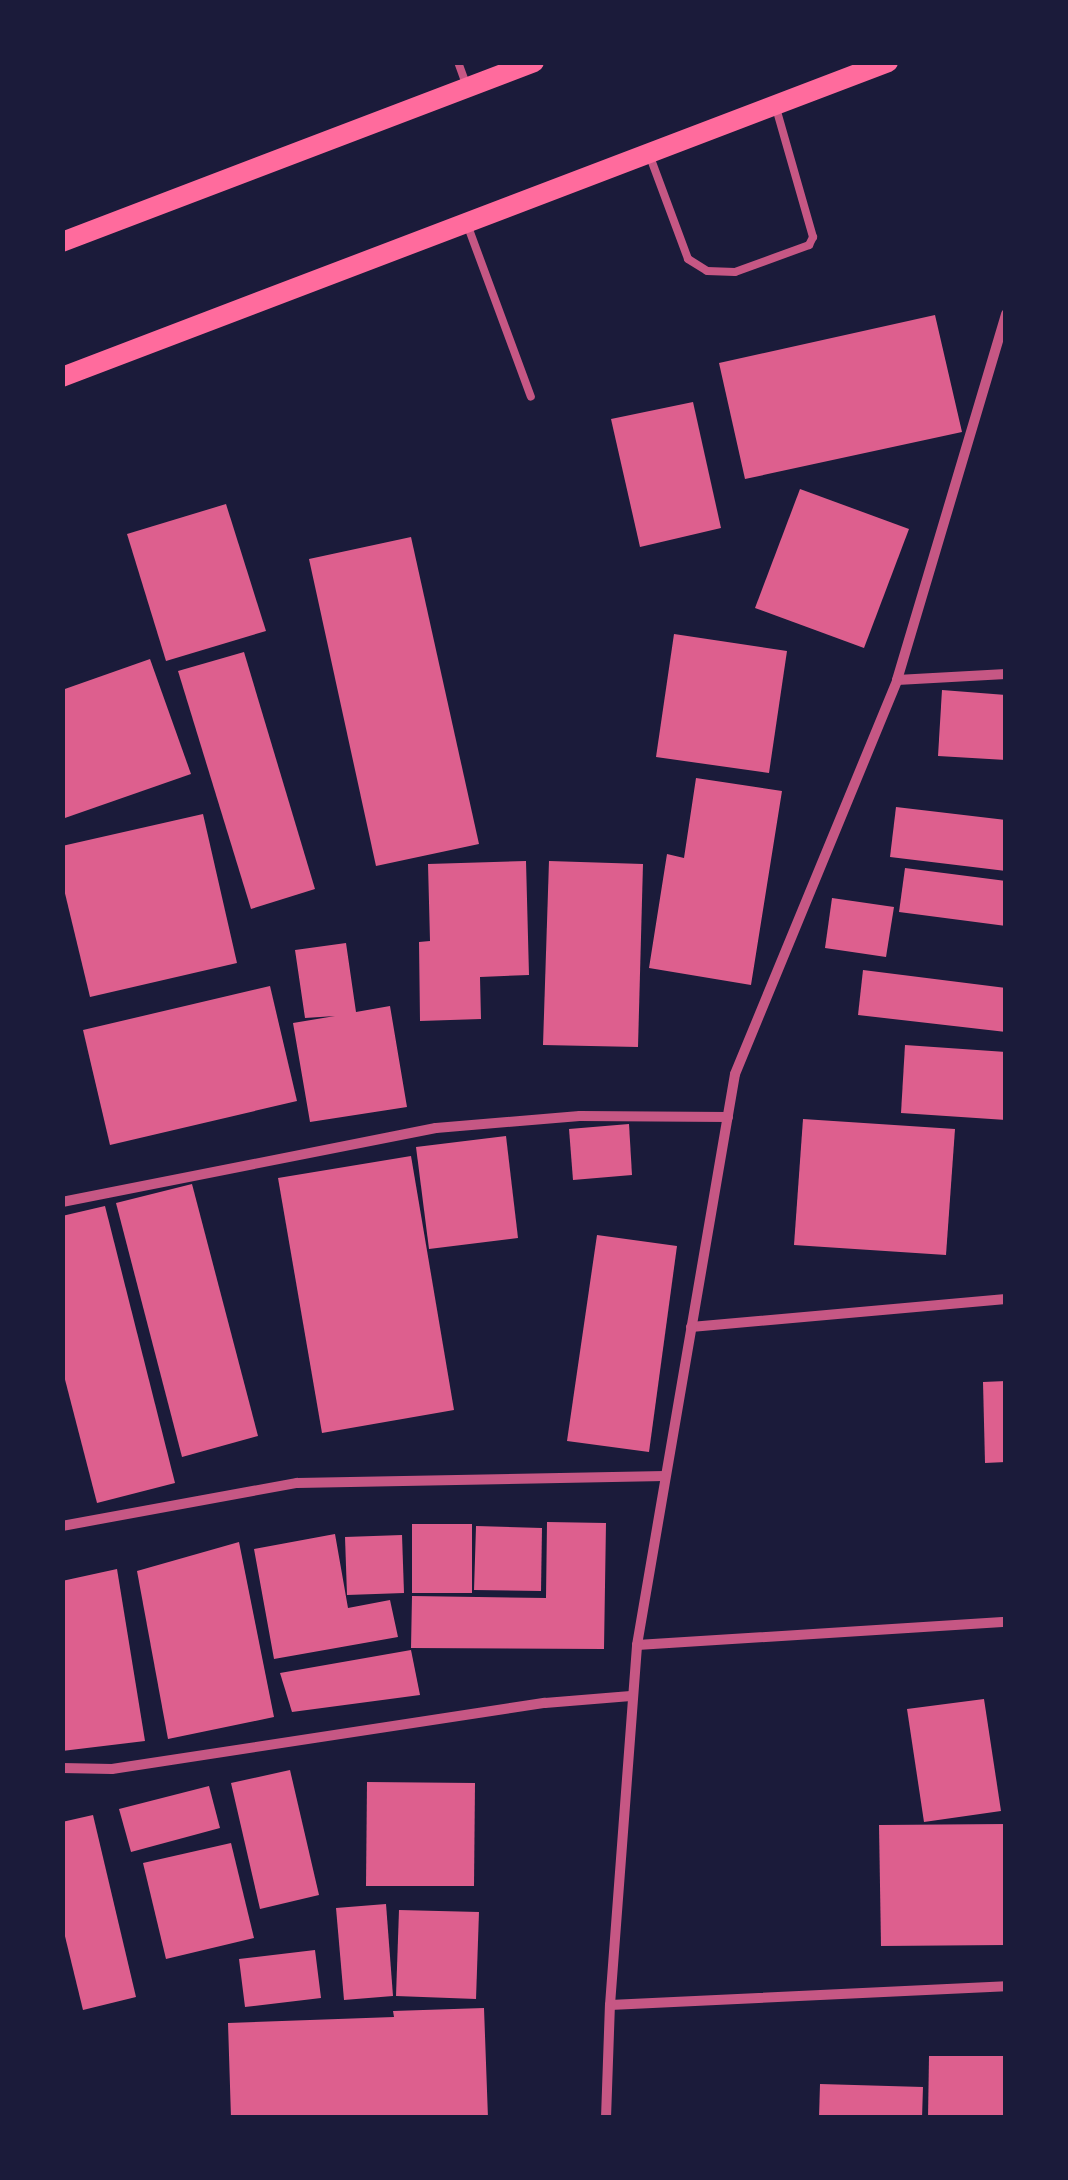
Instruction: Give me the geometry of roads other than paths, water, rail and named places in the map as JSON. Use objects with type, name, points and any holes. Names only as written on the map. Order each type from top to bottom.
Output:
[{"type":"main road","points":[[62,242],[534,62]]},
{"type":"main road","points":[[62,377],[888,62]]},
{"type":"street","points":[[606,2118],[610,2006],[636,1645],[736,1074],[897,680],[1006,314]]},
{"type":"street","points":[[897,680],[1006,674]]},
{"type":"street","points":[[62,1202],[436,1128],[580,1116],[728,1117]]},
{"type":"street","points":[[692,1327],[1006,1298]]},
{"type":"street","points":[[62,1526],[297,1484],[665,1476]]},
{"type":"street","points":[[636,1645],[1006,1622]]},
{"type":"street","points":[[62,1768],[112,1769],[545,1704],[631,1696]]},
{"type":"street","points":[[610,2006],[1006,1986]]},
{"type":"lane","points":[[458,62],[468,88]]},
{"type":"lane","points":[[648,154],[688,259],[707,271],[735,272],[809,245],[813,228],[775,106]]},
{"type":"lane","points":[[467,224],[532,397]]}]
